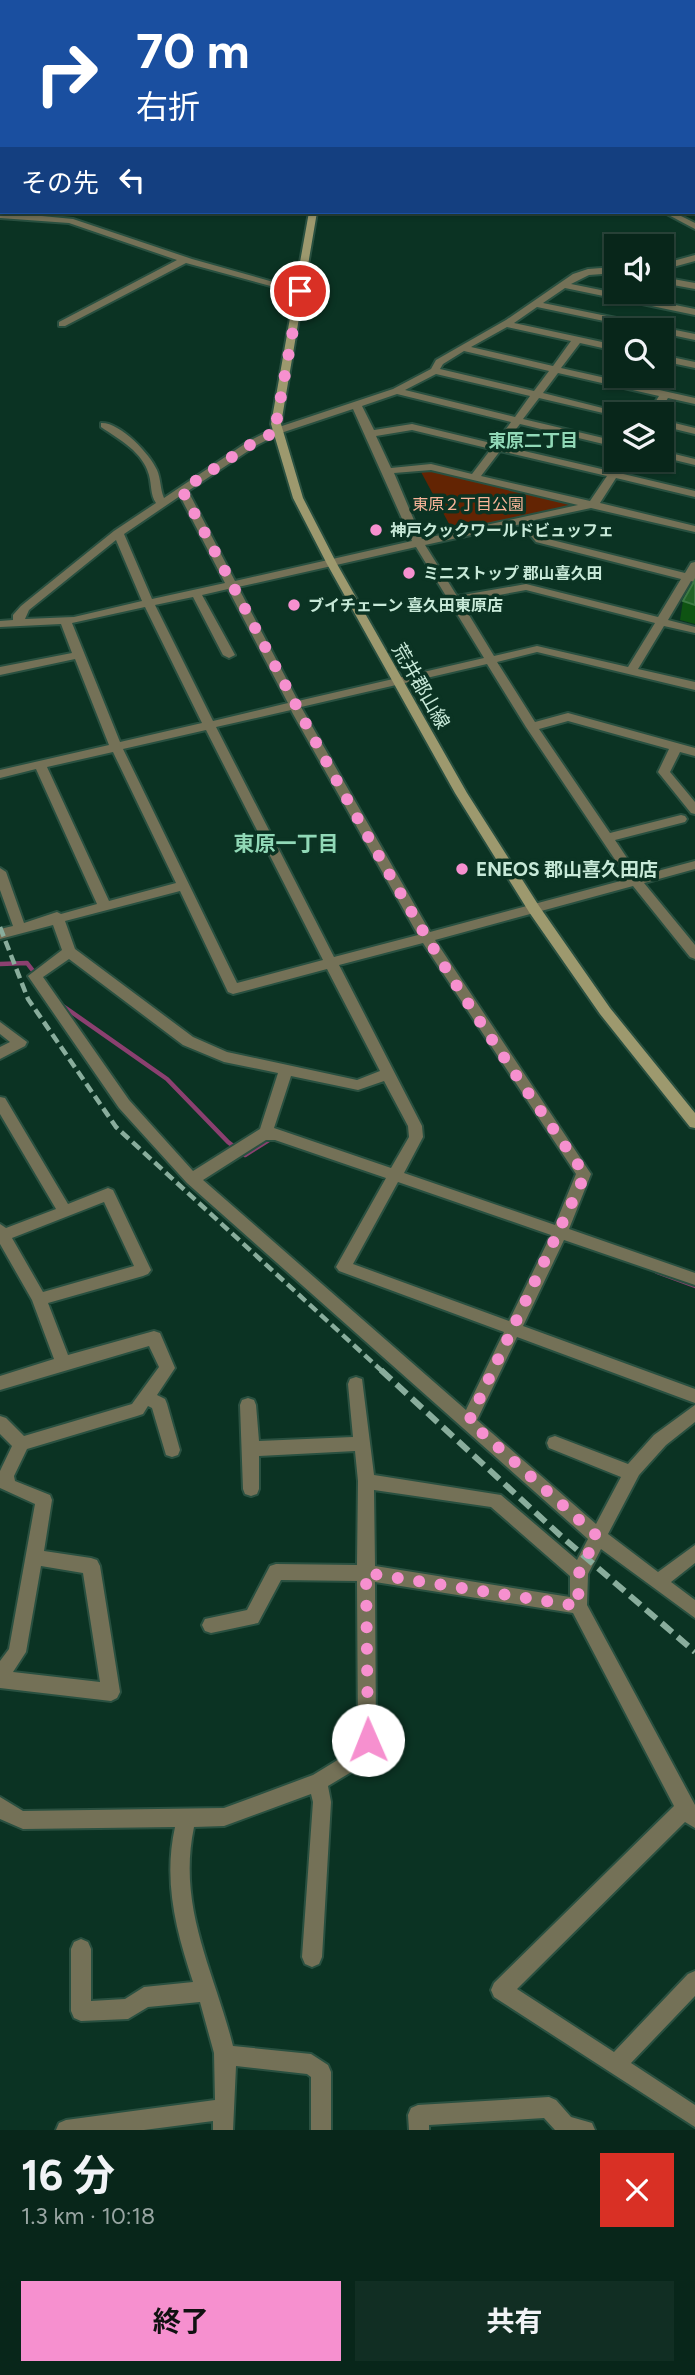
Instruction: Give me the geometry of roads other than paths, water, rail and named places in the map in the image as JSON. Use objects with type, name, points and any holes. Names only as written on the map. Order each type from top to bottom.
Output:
[{"type":"main road","name":"荒井郡山線","points":[[313,214],[276,424],[298,498],[331,564],[461,793],[534,909],[605,1011],[695,1123]]},
{"type":"street","points":[[671,214],[695,226]]},
{"type":"street","points":[[0,215],[69,221],[186,259],[300,291]]},
{"type":"street","points":[[674,264],[695,258]]},
{"type":"street","points":[[62,324],[186,259]]},
{"type":"street","points":[[19,622],[20,613],[32,600],[118,533],[253,443],[277,431],[396,391],[435,371],[439,362],[506,324],[565,285],[588,272],[604,271]]},
{"type":"street","points":[[674,282],[695,286]]},
{"type":"street","points":[[565,285],[695,312]]},
{"type":"street","points":[[537,304],[695,337]]},
{"type":"street","points":[[506,324],[604,345]]},
{"type":"street","points":[[475,477],[578,340]]},
{"type":"street","points":[[463,348],[695,401]]},
{"type":"street","points":[[674,361],[695,365]]},
{"type":"street","points":[[435,371],[604,410]]},
{"type":"street","points":[[396,391],[604,440]]},
{"type":"street","points":[[660,402],[665,394]]},
{"type":"street","points":[[357,406],[420,544],[532,727],[635,880],[695,954]]},
{"type":"street","points":[[105,425],[144,455],[153,473],[156,497],[162,503]]},
{"type":"street","points":[[674,426],[695,431]]},
{"type":"street","points":[[370,434],[412,428],[695,494]]},
{"type":"street","points":[[674,457],[695,462]]},
{"type":"street","points":[[388,471],[431,467],[695,529]]},
{"type":"street","points":[[0,624],[65,621],[594,505],[614,472]]},
{"type":"street","points":[[182,490],[295,705],[426,937],[584,1174],[560,1232],[469,1421]]},
{"type":"street","points":[[524,521],[540,540],[691,578]]},
{"type":"street","points":[[118,533],[149,604],[416,1131],[344,1267],[695,1396]]},
{"type":"street","points":[[632,670],[691,578],[695,565]]},
{"type":"street","points":[[454,600],[526,587],[695,630]]},
{"type":"street","points":[[196,593],[229,656]]},
{"type":"street","points":[[65,621],[116,746],[233,989],[695,865]]},
{"type":"street","points":[[0,774],[397,680],[542,649],[695,686]]},
{"type":"street","points":[[0,671],[79,655]]},
{"type":"street","points":[[532,727],[568,717],[695,752]]},
{"type":"street","points":[[676,747],[664,772],[695,810]]},
{"type":"street","points":[[40,764],[104,905]]},
{"type":"street","points":[[607,838],[681,820]]},
{"type":"street","points":[[0,872],[19,926]]},
{"type":"street","points":[[0,934],[19,926],[183,886]]},
{"type":"street","points":[[57,917],[69,952],[198,1047],[224,1057],[358,1085],[387,1074]]},
{"type":"street","points":[[69,952],[35,976],[124,1104],[192,1179],[597,1536],[695,1610]]},
{"type":"street","points":[[0,1027],[20,1042],[0,1054]]},
{"type":"street","points":[[268,1133],[267,1127],[286,1070]]},
{"type":"street","points":[[0,1102],[65,1212]]},
{"type":"street","points":[[192,1179],[268,1133],[695,1279]]},
{"type":"street","points":[[39,1299],[143,1270],[108,1194],[2,1233],[39,1299],[63,1363]]},
{"type":"street","points":[[0,1383],[154,1338],[167,1368],[137,1409],[21,1444],[6,1476],[7,1485],[44,1500],[17,1652],[0,1678],[111,1692],[91,1566],[34,1557]]},
{"type":"street","points":[[0,1806],[9,1815],[23,1820],[224,1817],[318,1782],[356,1759],[368,1740],[366,1481],[356,1384]]},
{"type":"street","points":[[146,1397],[159,1404],[172,1450]]},
{"type":"street","points":[[248,1405],[251,1489]]},
{"type":"street","points":[[695,1412],[660,1440],[631,1473],[579,1573],[578,1606],[690,1813],[501,1990],[695,2117]]},
{"type":"street","points":[[0,1423],[21,1444]]},
{"type":"street","points":[[555,1443],[631,1473]]},
{"type":"street","points":[[251,1449],[362,1444]]},
{"type":"street","points":[[366,1481],[495,1500],[579,1573]]},
{"type":"street","points":[[659,1581],[695,1553]]},
{"type":"street","points":[[211,1625],[252,1617],[276,1572],[366,1573],[578,1606]]},
{"type":"street","points":[[312,1957],[321,1802],[318,1782]]},
{"type":"street","points":[[66,2130],[223,2120],[223,2055],[183,1918],[179,1888],[177,1852],[186,1818]]},
{"type":"street","points":[[81,1949],[81,2011],[128,2009],[144,1997],[206,1991]]},
{"type":"street","points":[[616,2065],[695,1981]]},
{"type":"street","points":[[223,2055],[311,2064],[321,2072],[321,2130]]},
{"type":"street","points":[[419,2130],[418,2115],[549,2107],[572,2129]]},
{"type":"waterway","points":[[0,964],[27,963],[37,976]]},
{"type":"waterway","points":[[60,1004],[167,1079],[228,1142],[245,1155],[272,1138]]},
{"type":"waterway","points":[[657,1272],[695,1286]]},
{"type":"railway","points":[[0,927],[28,999],[116,1127],[383,1372]]},
{"type":"railway","points":[[381,1370],[561,1536],[695,1652]]},
{"type":"place","name":"神戸クックワールドビュッフェ","points":[[376,530]]},
{"type":"place","name":"ミニストップ 郡山喜久田","points":[[409,573]]},
{"type":"place","name":"ブイチェーン 喜久田東原店","points":[[294,605]]},
{"type":"place","name":"ENEOS 郡山喜久田店","points":[[462,869]]},
{"type":"district","name":"東原二丁目","points":[[533,441]]},
{"type":"district","name":"東原一丁目","points":[[286,843]]},
{"type":"park label","name":"東原２丁目公園","points":[[468,504]]}]
